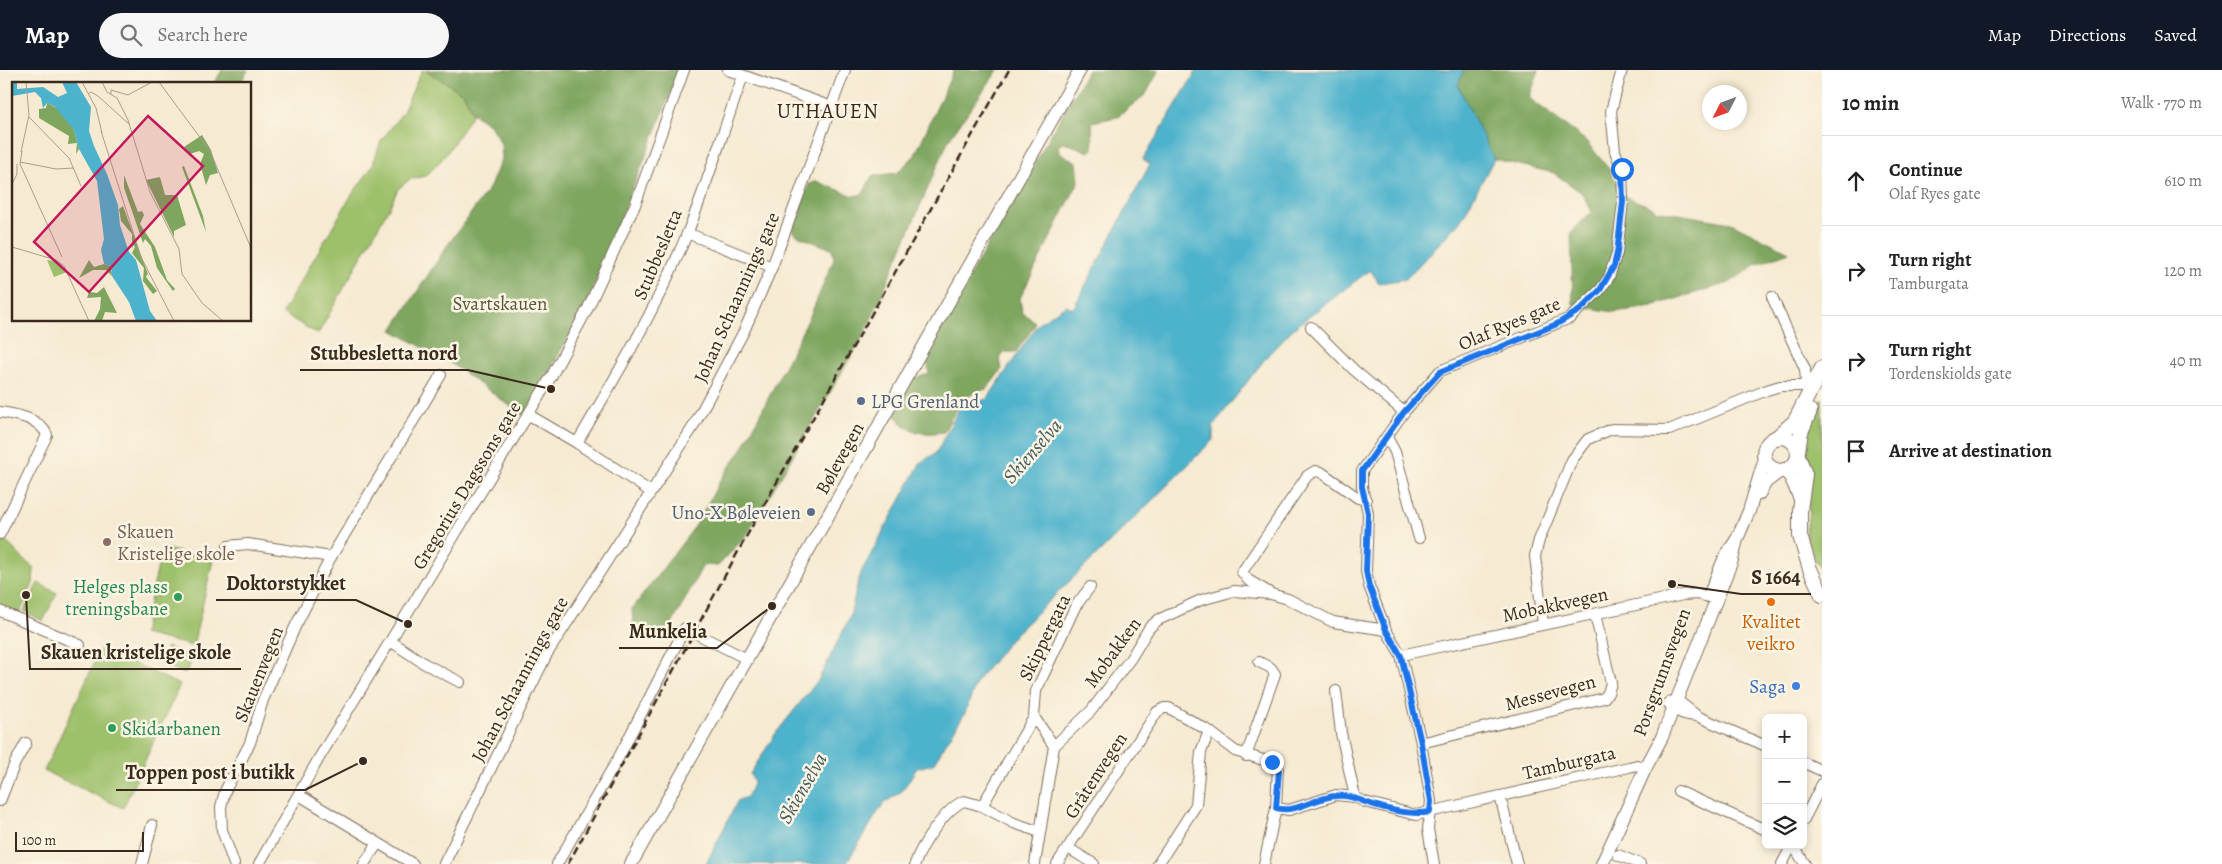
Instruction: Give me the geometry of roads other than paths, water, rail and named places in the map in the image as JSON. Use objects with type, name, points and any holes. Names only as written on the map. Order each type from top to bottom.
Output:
[{"type":"highway","name":"Porsgrunnsvegen","points":[[1765,458],[1766,448],[1795,421],[1822,368]]},
{"type":"highway","points":[[1798,453],[1801,432],[1822,385]]},
{"type":"highway","points":[[1776,438],[1790,439],[1798,453],[1805,474],[1801,499],[1800,536],[1822,595]]},
{"type":"highway","name":"Porsgrunnsvegen","points":[[1783,470],[1794,464],[1798,453]]},
{"type":"highway","points":[[1765,458],[1774,469],[1783,470],[1790,476],[1801,499]]},
{"type":"highway","points":[[1808,559],[1822,580]]},
{"type":"main road","name":"Bølevegen","points":[[631,864],[1080,70]]},
{"type":"main road","name":"Porsgrunnsvegen","points":[[1749,512],[1765,458]]},
{"type":"main road","name":"Porsgrunnsvegen","points":[[1602,864],[1673,705],[1713,598],[1732,560],[1737,539],[1749,512],[1766,482],[1783,470]]},
{"type":"street","name":"Gregorius Dagssons gate","points":[[259,864],[319,758],[392,642],[528,415],[588,308],[614,255],[645,179],[684,70]]},
{"type":"street","name":"Johan Schaannings gate","points":[[444,864],[547,654],[693,427],[744,331],[772,267],[845,70]]},
{"type":"street","name":"Olaf Ryes gate","points":[[1434,864],[1428,829],[1431,801],[1421,743],[1401,656],[1386,630],[1368,578],[1368,513],[1362,487],[1362,471],[1404,412],[1440,372],[1557,324],[1580,310],[1600,290],[1614,266],[1623,202],[1622,169],[1612,138],[1612,104],[1622,70]]},
{"type":"street","points":[[736,72],[832,107]]},
{"type":"street","name":"Stubbesletta","points":[[576,442],[627,358],[655,304],[687,233],[736,72]]},
{"type":"street","points":[[687,233],[772,267]]},
{"type":"street","points":[[1543,624],[1536,556],[1539,540],[1572,460],[1588,439],[1612,429],[1662,431],[1676,428],[1747,396],[1780,386],[1802,386],[1806,382],[1805,369],[1772,297]]},
{"type":"street","points":[[1311,327],[1354,370],[1404,412]]},
{"type":"street","name":"Skauenvegen","points":[[234,864],[224,839],[221,819],[225,791],[250,743],[263,700],[295,627],[331,557],[441,375]]},
{"type":"street","points":[[0,412],[27,418],[44,429],[47,435],[0,534]]},
{"type":"street","points":[[528,415],[576,442],[651,492]]},
{"type":"street","points":[[1387,437],[1395,452],[1419,538]]},
{"type":"street","name":"Mobakken","points":[[1271,594],[1248,580],[1242,572],[1310,473],[1318,471],[1358,498],[1366,500]]},
{"type":"street","points":[[228,546],[248,544],[331,557]]},
{"type":"street","name":"Skippergata","points":[[982,806],[1034,717],[1036,691],[1075,607],[1090,587]]},
{"type":"street","name":"Mobakken","points":[[1054,746],[1091,711],[1131,658],[1149,628],[1158,620],[1218,594],[1234,591],[1271,594],[1288,599],[1333,622],[1386,630]]},
{"type":"street","name":"Mobakkvegen","points":[[1401,656],[1683,595],[1697,594],[1713,598]]},
{"type":"street","points":[[0,611],[80,646]]},
{"type":"street","name":"Messevegen","points":[[1421,743],[1604,698],[1608,694],[1611,683],[1595,614]]},
{"type":"street","points":[[557,864],[620,755],[685,628],[747,659]]},
{"type":"street","points":[[392,642],[425,664],[460,682]]},
{"type":"street","points":[[1246,756],[1274,674],[1271,668],[1259,662]]},
{"type":"street","points":[[1336,691],[1341,733],[1355,797]]},
{"type":"street","points":[[1673,705],[1686,715],[1697,716],[1762,744]]},
{"type":"street","name":"Gråtenvegen","points":[[1057,864],[1157,712],[1164,708],[1177,710],[1209,731]]},
{"type":"street","points":[[1034,717],[1054,746],[1035,864]]},
{"type":"street","points":[[1158,864],[1196,805],[1201,752],[1209,731],[1235,751],[1278,766],[1276,808],[1264,864]]},
{"type":"street","points":[[1,795],[26,743]]},
{"type":"street","points":[[1807,764],[1822,771]]},
{"type":"street","name":"Tamburgata","points":[[1276,808],[1289,810],[1336,796],[1355,797],[1365,802],[1416,815],[1629,766],[1646,767]]},
{"type":"street","points":[[1807,813],[1822,784]]},
{"type":"street","points":[[1678,791],[1762,828]]},
{"type":"street","points":[[299,795],[413,864]]},
{"type":"street","points":[[1500,796],[1516,864]]},
{"type":"street","points":[[915,864],[927,839],[961,802],[969,801],[1014,823],[1040,832]]},
{"type":"street","points":[[142,864],[152,825]]},
{"type":"street","points":[[364,864],[378,843]]},
{"type":"street","points":[[1068,848],[1094,864]]},
{"type":"street","points":[[1782,864],[1790,849]]},
{"type":"street","points":[[1795,849],[1805,864]]},
{"type":"street","points":[[1618,855],[1640,864]]},
{"type":"water","name":"Skienselva","points":[[1197,70],[1464,70],[1458,85],[1494,159],[1462,219],[1406,279],[1379,283],[1370,270],[1293,329],[1268,355],[1213,426],[1213,440],[1015,634],[977,681],[965,713],[933,764],[917,768],[902,791],[883,804],[846,864],[706,864],[738,800],[747,797],[754,782],[750,774],[776,733],[819,679],[850,617],[859,576],[921,462],[936,453],[960,407],[987,399],[1039,323],[1066,305],[1073,309],[1150,164],[1143,159]]},
{"type":"railway","points":[[568,864],[746,537],[1009,70]]},
{"type":"place","name":"Stubbesletta nord","points":[[551,389]]},
{"type":"place","name":"LPG Grenland","points":[[861,401]]},
{"type":"place","name":"Uno-X Bøleveien","points":[[811,512]]},
{"type":"place","name":"Skauen Kristelige skole","points":[[107,542]]},
{"type":"place","name":"S 1664","points":[[1672,584]]},
{"type":"place","name":"Skauen kristelige skole","points":[[26,595]]},
{"type":"place","name":"Helges plass treningsbane","points":[[178,597]]},
{"type":"place","name":"Kvalitet veikro","points":[[1771,602]]},
{"type":"place","name":"Munkelia","points":[[772,606]]},
{"type":"place","name":"Doktorstykket","points":[[408,624]]},
{"type":"place","name":"Saga","points":[[1796,686]]},
{"type":"place","name":"Skidarbanen","points":[[112,728]]},
{"type":"place","name":"Toppen post i butikk","points":[[363,761]]},
{"type":"district","name":"UTHAUEN","points":[[828,111]]},
{"type":"park label","name":"Svartskauen","points":[[500,303]]}]
